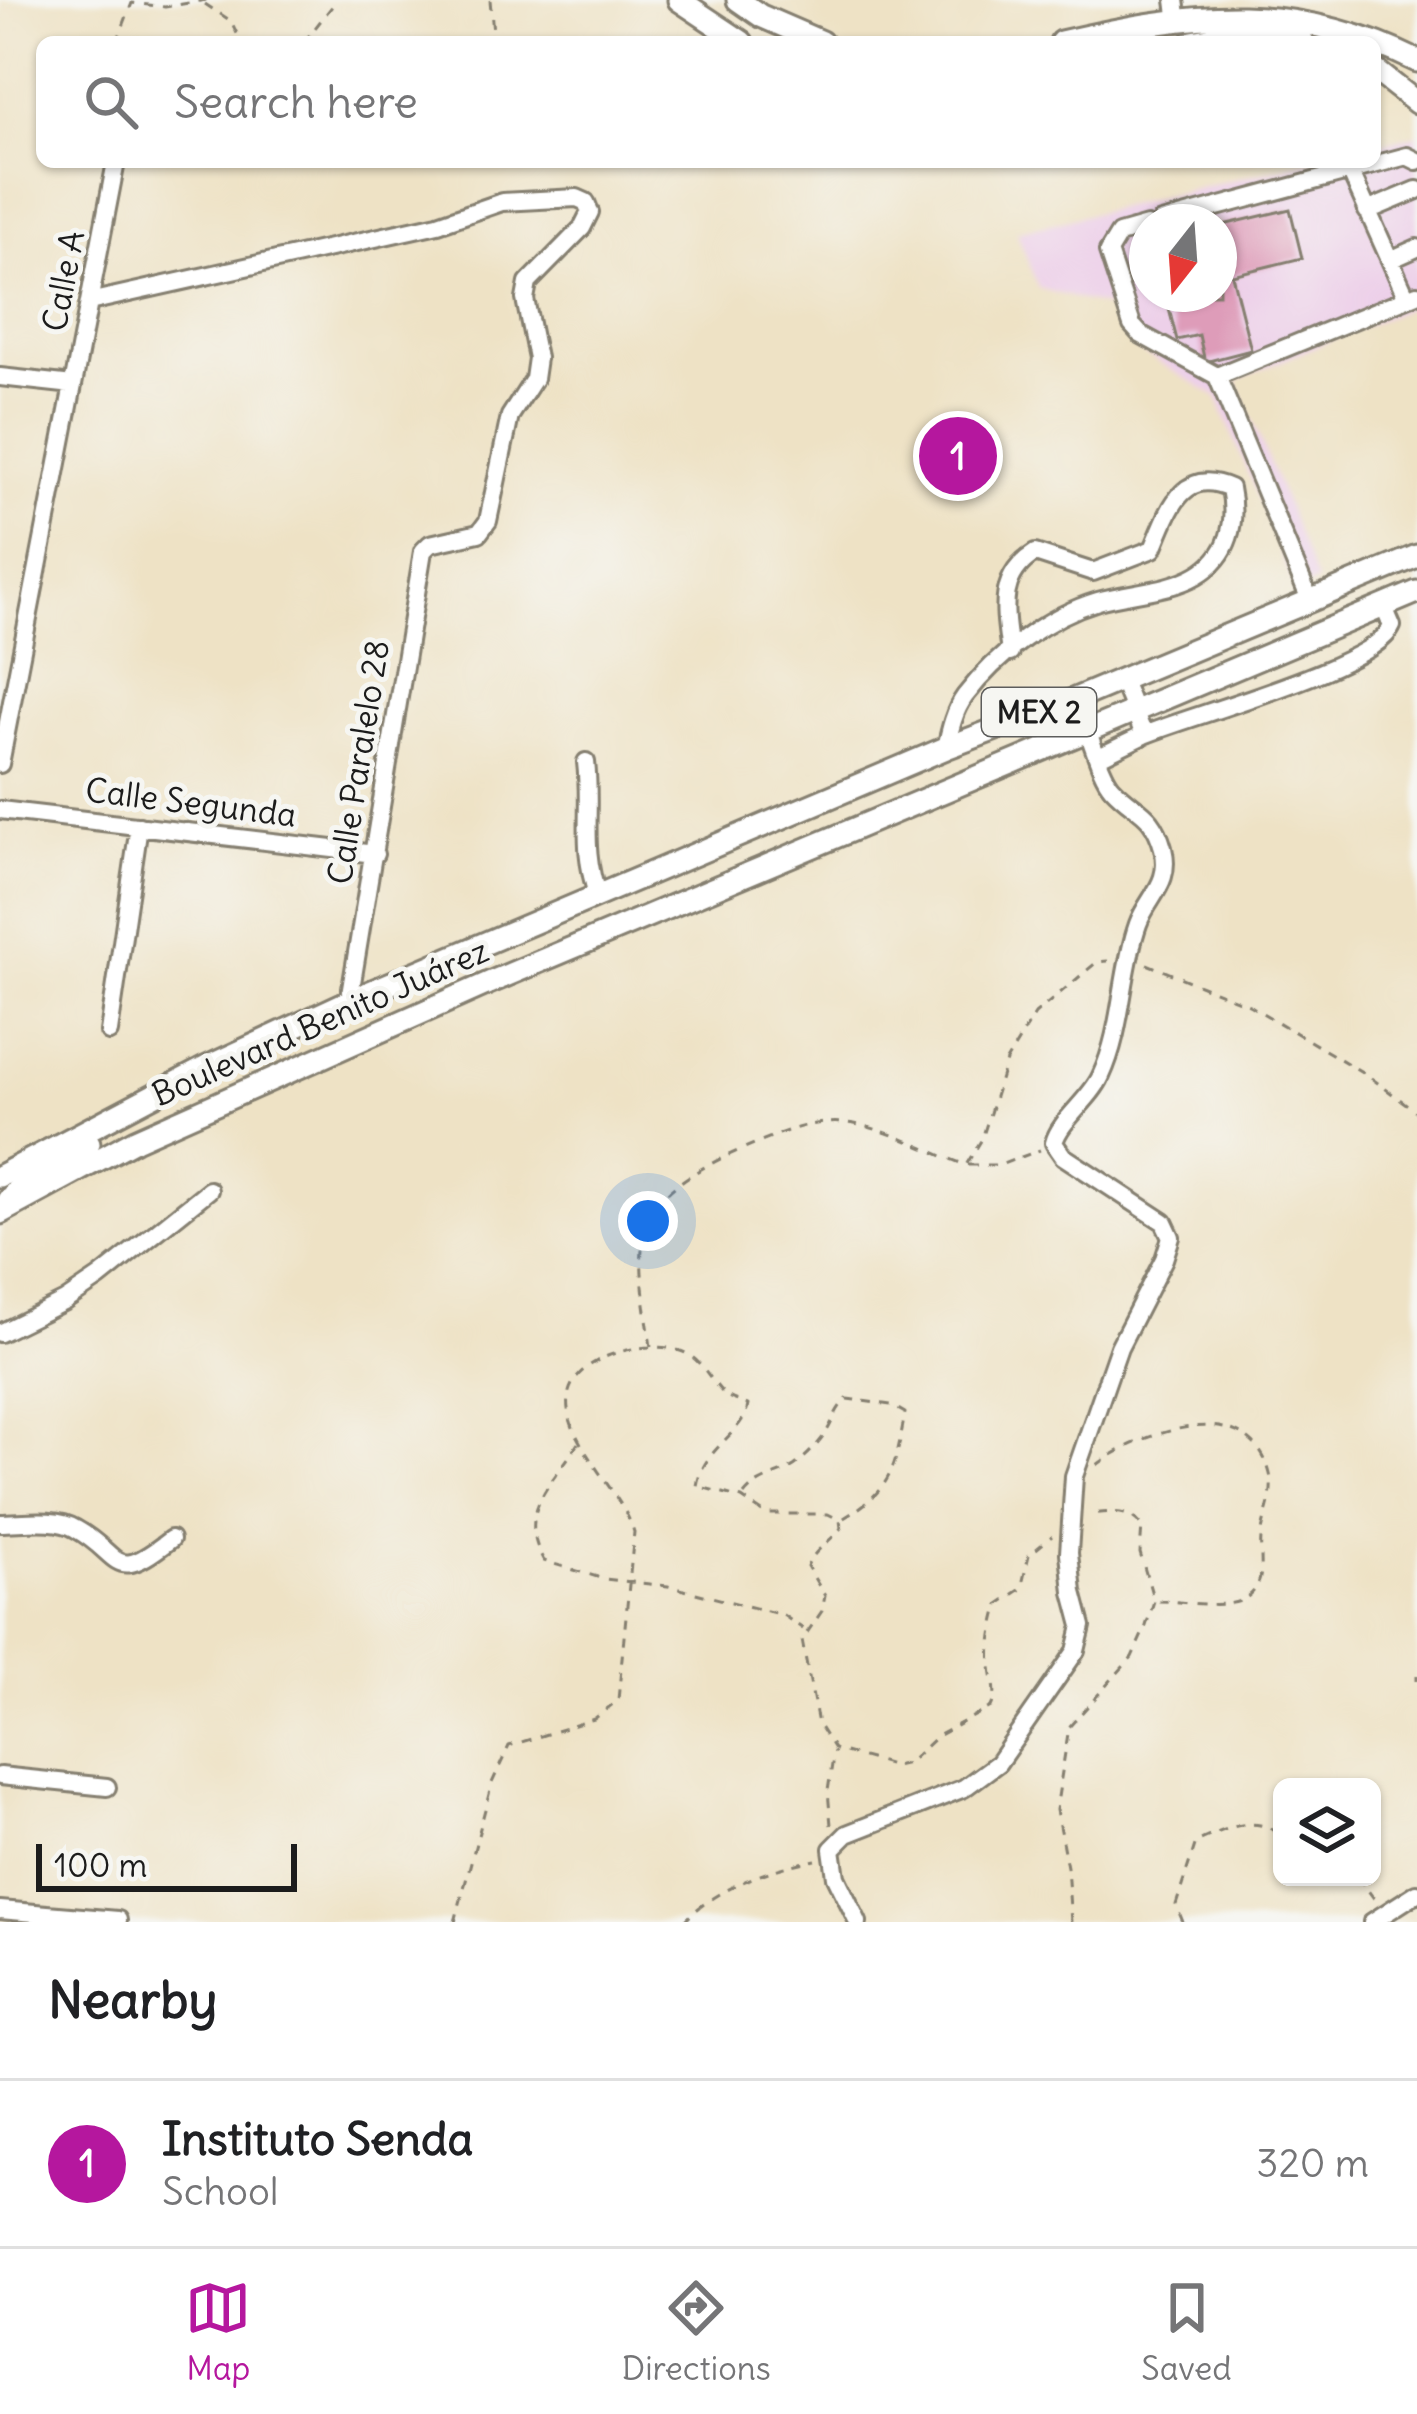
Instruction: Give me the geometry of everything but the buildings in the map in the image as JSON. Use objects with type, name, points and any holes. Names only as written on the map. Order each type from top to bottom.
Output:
[{"type":"main road","points":[[679,0],[733,36]]},
{"type":"main road","points":[[738,0],[806,36]]},
{"type":"main road","points":[[1081,36],[1176,8],[1229,5],[1282,5],[1357,26],[1374,36]]},
{"type":"main road","points":[[1381,40],[1417,61]]},
{"type":"main road","points":[[1381,75],[1417,103]]},
{"type":"main road","name":"MEX 2","points":[[946,748],[1417,556]]},
{"type":"main road","name":"MEX 2","points":[[1087,728],[1417,592]]},
{"type":"main road","name":"Boulevard Benito Juárez","points":[[0,1212],[135,1140],[1087,728]]},
{"type":"main road","name":"Boulevard Benito Juárez","points":[[0,1176],[349,1001],[946,748]]},
{"type":"main road","points":[[0,1212],[27,1180],[110,1132],[111,1118]]},
{"type":"street","points":[[1381,163],[1407,156],[1417,161]]},
{"type":"street","name":"Calle A","points":[[0,764],[115,168]]},
{"type":"street","points":[[1228,204],[1361,168]]},
{"type":"street","points":[[1217,376],[1412,296],[1390,260],[1350,171]]},
{"type":"street","points":[[1367,211],[1417,190]]},
{"type":"street","name":"Calle Paralelo 28","points":[[89,302],[438,224],[502,202],[556,197],[586,202],[590,212],[582,228],[528,283],[525,299],[537,358],[534,379],[510,416],[488,520],[478,533],[423,550],[349,1001]]},
{"type":"street","points":[[1129,232],[1119,235],[1108,252],[1132,325],[1140,334],[1217,376],[1310,600]]},
{"type":"street","points":[[1390,260],[1417,248]]},
{"type":"street","points":[[0,377],[74,385]]},
{"type":"street","points":[[946,748],[965,697],[1037,627],[1094,602],[1194,577],[1214,562],[1230,538],[1235,512],[1230,488],[1212,479],[1186,489],[1146,554],[1093,572],[1035,553],[1018,563],[1007,586],[1010,653]]},
{"type":"street","points":[[1099,757],[1144,735],[1307,678],[1381,641],[1392,626],[1383,605]]},
{"type":"street","points":[[1121,678],[1144,735]]},
{"type":"street","points":[[858,1922],[836,1876],[835,1851],[847,1834],[964,1788],[998,1763],[1076,1651],[1082,1626],[1072,1592],[1070,1525],[1075,1476],[1119,1347],[1171,1237],[1164,1222],[1063,1156],[1054,1143],[1057,1132],[1101,1077],[1138,922],[1156,898],[1165,854],[1153,818],[1111,785],[1087,728]]},
{"type":"street","points":[[586,762],[591,803],[586,863],[598,897]]},
{"type":"street","name":"Calle Segunda","points":[[0,810],[375,854]]},
{"type":"street","points":[[110,1032],[139,826]]},
{"type":"street","points":[[0,1333],[99,1278],[208,1190]]},
{"type":"street","points":[[0,1523],[61,1523],[77,1529],[117,1563],[146,1558],[170,1539]]},
{"type":"street","points":[[0,1776],[107,1787]]},
{"type":"street","points":[[1372,1922],[1417,1893]]},
{"type":"street","points":[[0,1910],[118,1920]]},
{"type":"path","points":[[309,36],[337,0]]},
{"type":"path","points":[[490,0],[493,36]]},
{"type":"path","points":[[119,36],[132,3],[165,7],[205,2],[231,21],[238,36]]},
{"type":"path","points":[[966,1165],[982,1139],[1006,1061],[1035,1014],[1097,962],[1131,959],[1249,1005],[1417,1112]]},
{"type":"path","points":[[651,1347],[641,1245],[646,1222],[662,1196],[693,1171],[802,1123],[850,1123],[966,1165],[1000,1165],[1054,1143]]},
{"type":"path","points":[[455,1922],[492,1784],[509,1746],[594,1718],[618,1700],[634,1532],[629,1514],[579,1441],[565,1399],[569,1383],[583,1368],[605,1356],[651,1347],[680,1350],[699,1361],[725,1396],[748,1405],[742,1424],[720,1441],[697,1486],[742,1498],[765,1514],[828,1514],[840,1520]]},
{"type":"path","points":[[742,1498],[752,1484],[794,1466],[827,1431],[837,1407],[847,1399],[891,1405],[905,1413],[887,1486],[840,1520]]},
{"type":"path","points":[[1075,1476],[1138,1438],[1201,1426],[1231,1431],[1251,1442],[1266,1462],[1272,1490],[1262,1526],[1262,1573],[1254,1591],[1233,1604],[1154,1601]]},
{"type":"path","points":[[579,1441],[541,1496],[533,1542],[544,1561],[604,1579],[668,1586],[783,1615],[806,1630]]},
{"type":"path","points":[[834,1750],[896,1766],[908,1763],[937,1736],[991,1707],[996,1686],[991,1668],[993,1624],[999,1604],[1021,1589],[1029,1556],[1090,1514],[1135,1516],[1142,1526],[1140,1552],[1154,1601],[1132,1657],[1069,1726],[1064,1739],[1056,1810],[1071,1922]]},
{"type":"path","points":[[684,1922],[751,1879],[835,1851],[828,1791],[834,1750],[818,1724],[802,1640],[822,1611],[825,1596],[807,1565],[841,1528],[840,1520]]},
{"type":"path","points":[[1183,1922],[1176,1905],[1196,1842],[1255,1822],[1273,1828]]},
{"type":"shaded area","points":[[1417,135],[1417,304],[1236,380],[1317,582],[1296,591],[1217,397],[1135,348],[1122,332],[1114,309],[1038,288],[1017,232],[1129,205],[1129,312],[1237,312],[1237,204],[1133,204],[1282,168],[1381,168],[1381,144]]},
{"type":"place","name":"Instituto Senda","points":[[958,456]]}]
